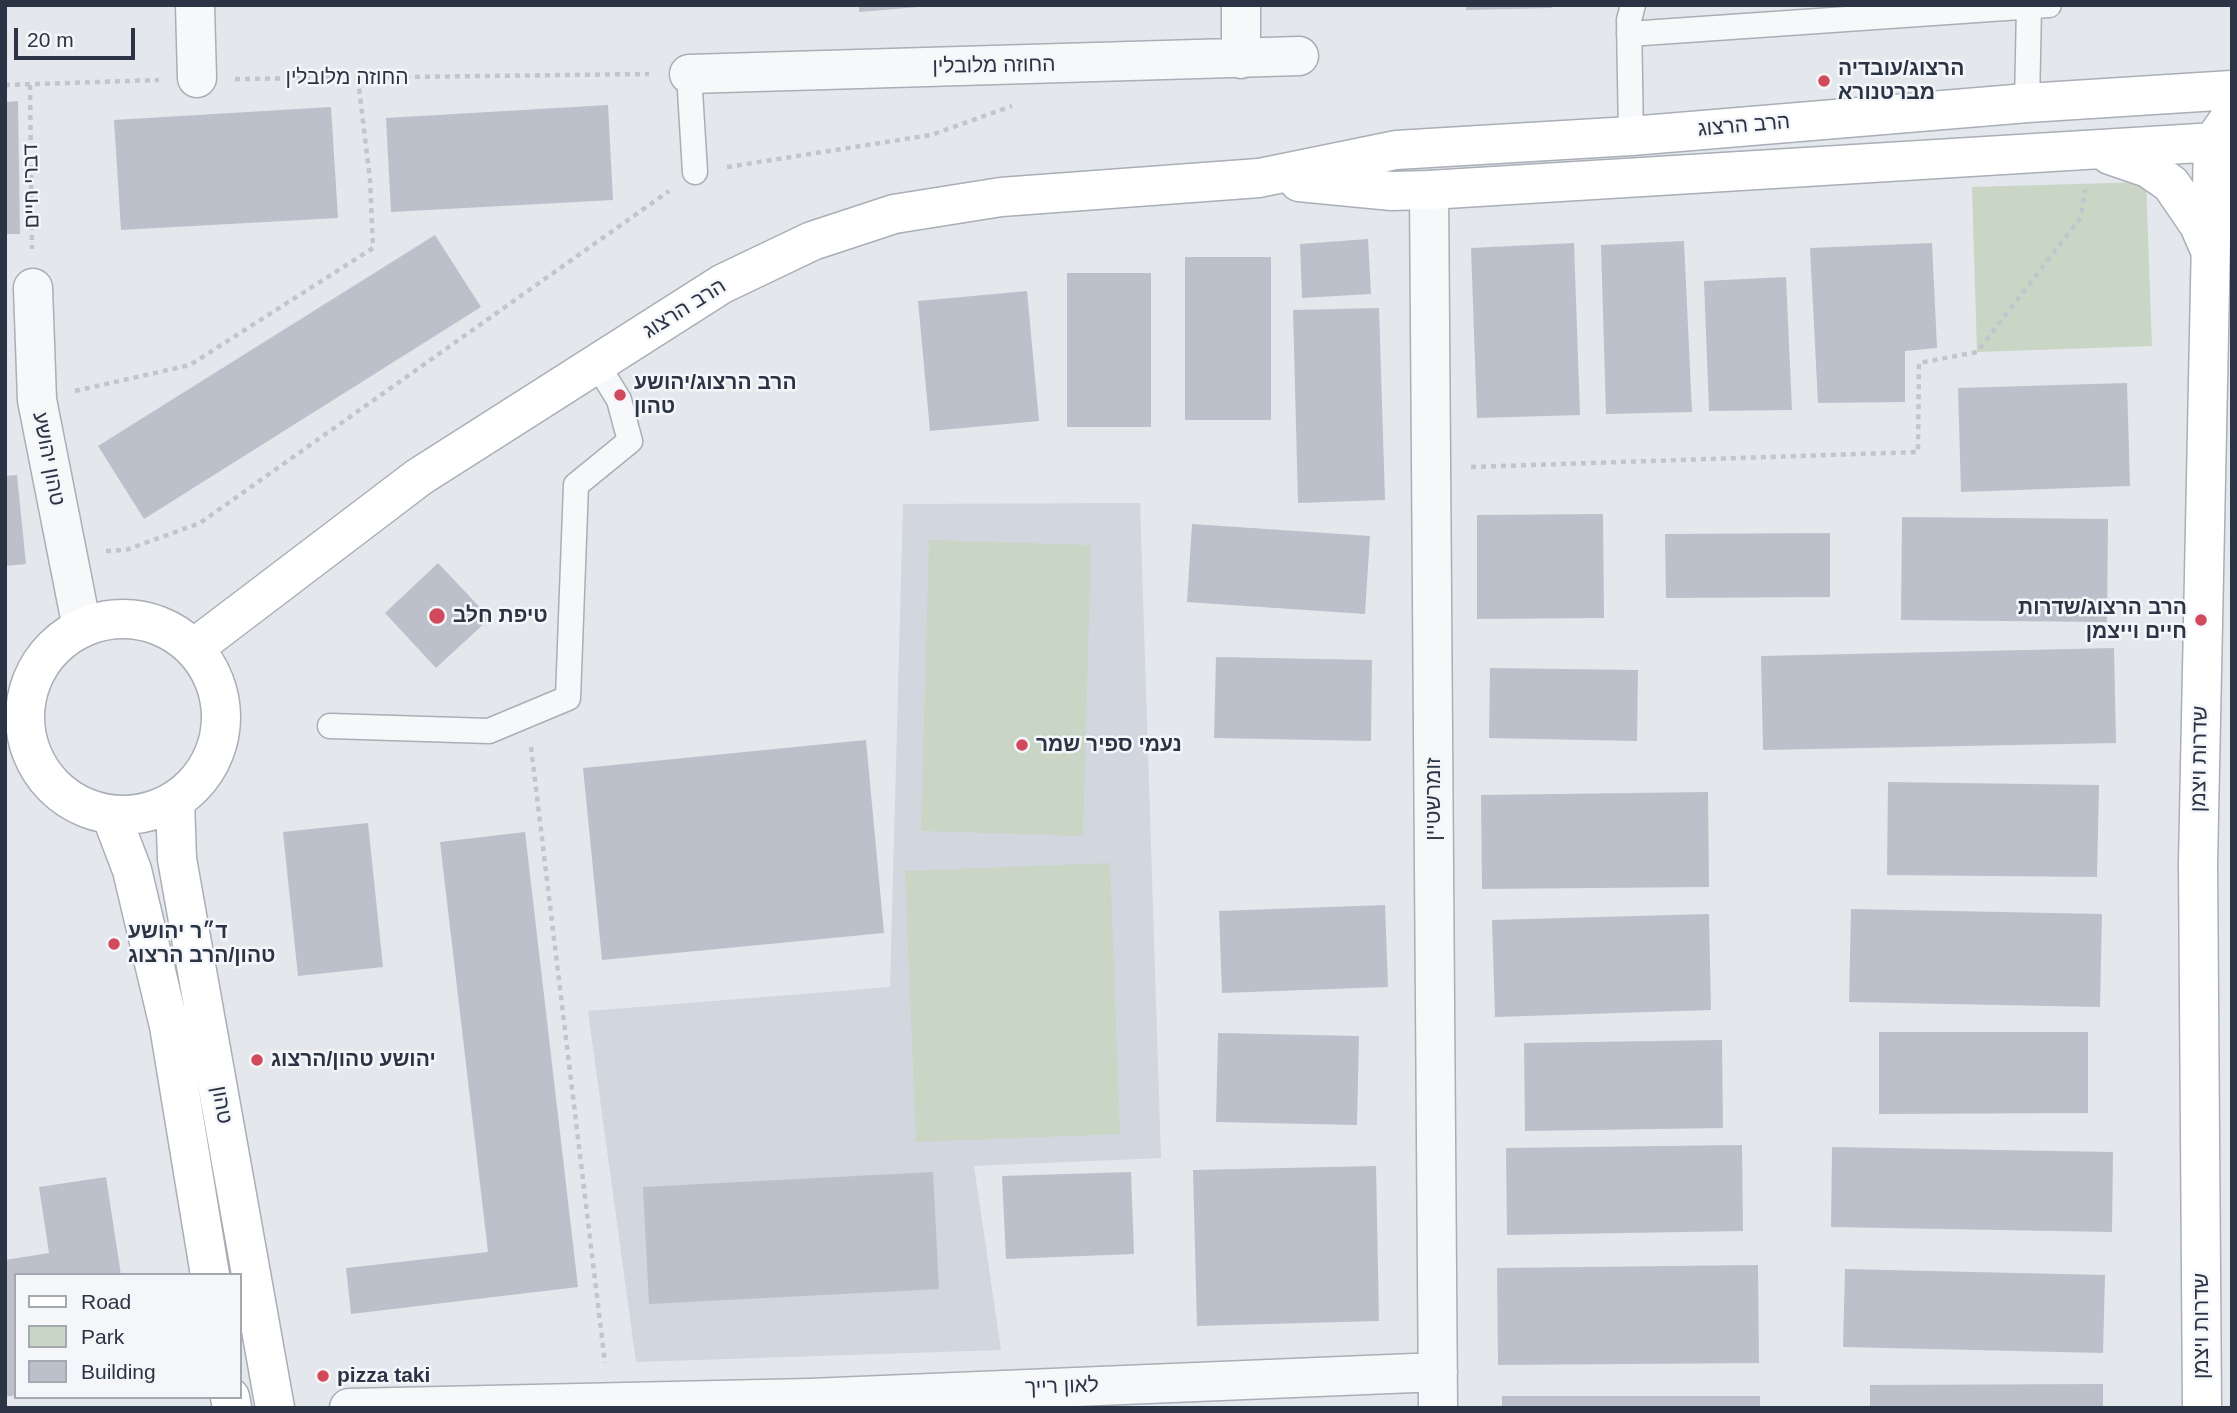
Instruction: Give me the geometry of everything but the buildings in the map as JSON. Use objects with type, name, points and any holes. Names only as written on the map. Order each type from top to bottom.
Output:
[{"type":"street","points":[[195,5],[197,78]]},
{"type":"street","points":[[1241,5],[1241,60]]},
{"type":"street","name":"החוזה מלובלין","points":[[689,74],[1241,60],[1299,56]]},
{"type":"street","name":"הרב הרצוג","points":[[194,649],[419,477],[722,284],[812,241],[894,214],[1001,197],[1259,178],[1396,150],[1631,136],[2027,103],[2232,90]]},
{"type":"street","name":"הרב הרצוג","points":[[1259,178],[1392,191],[1429,190],[2091,151],[2226,133]]},
{"type":"street","name":"שדרות ויצמן","points":[[2202,1408],[2198,863],[2211,254],[2226,133]]},
{"type":"street","points":[[2091,151],[2148,168],[2171,184],[2199,225],[2211,254]]},
{"type":"street","name":"זומרשטיין","points":[[1429,190],[1438,1390]]},
{"type":"street","name":"טהון יהושע","points":[[33,288],[21,400],[67,553],[82,628]]},
{"type":"street","points":[[111,620],[141,620],[170,630],[194,649],[212,672],[221,700],[221,729],[208,766],[197,783],[175,801],[144,814],[111,815],[79,805],[52,785],[15,726],[38,668],[57,645],[82,628],[111,620]]},
{"type":"street","name":"טהון","points":[[175,801],[177,859],[275,1408]]},
{"type":"street","name":"טהון","points":[[111,815],[132,870],[169,1026],[210,1273]]},
{"type":"street","name":"לאון רייך","points":[[349,1408],[810,1398],[1438,1390]]},
{"type":"lane","points":[[1631,136],[1629,34],[1633,5]]},
{"type":"lane","points":[[1629,34],[2039,6],[2027,103]]},
{"type":"lane","points":[[689,74],[695,172]]},
{"type":"lane","points":[[330,726],[489,731],[568,698],[576,485],[630,441],[619,400],[597,364]]},
{"type":"path","name":"החוזה מלובלין","points":[[5,85],[197,78],[358,79],[689,74]]},
{"type":"path","points":[[21,400],[190,365],[373,248],[370,180],[358,79]]},
{"type":"path","name":"דברי חיים","points":[[30,85],[33,288]]},
{"type":"path","points":[[67,553],[127,550],[200,523],[695,172],[932,135],[1020,103]]},
{"type":"path","points":[[1431,468],[1918,452],[1919,363],[1977,352],[2081,217],[2091,151]]},
{"type":"path","points":[[528,715],[610,1403]]},
{"type":"shaded area","name":"נעמי ספיר שמר","points":[[1140,503],[1161,1158],[974,1166],[1001,1350],[636,1362],[588,1011],[890,987],[903,504]]},
{"type":"green space","points":[[2146,182],[2152,346],[1977,352],[1972,187]]},
{"type":"green space","points":[[929,540],[1091,545],[1083,836],[921,831]]},
{"type":"green space","points":[[1110,863],[1120,1134],[916,1142],[905,871]]},
{"type":"place","name":"הרצוג/עובדיה מברטנורא","points":[[1824,81]]},
{"type":"place","name":"הרב הרצוג/יהושע טהון","points":[[620,395]]},
{"type":"place","name":"טיפת חלב","points":[[437,616]]},
{"type":"place","name":"הרב הרצוג/שדרות חיים וייצמן","points":[[2201,620]]},
{"type":"place","name":"נעמי ספיר שמר","points":[[1022,745]]},
{"type":"place","name":"ד״ר יהושע טהון/הרב הרצוג","points":[[114,944]]},
{"type":"place","name":"יהושע טהון/הרצוג","points":[[257,1060]]},
{"type":"place","name":"pizza taki","points":[[323,1376]]}]
